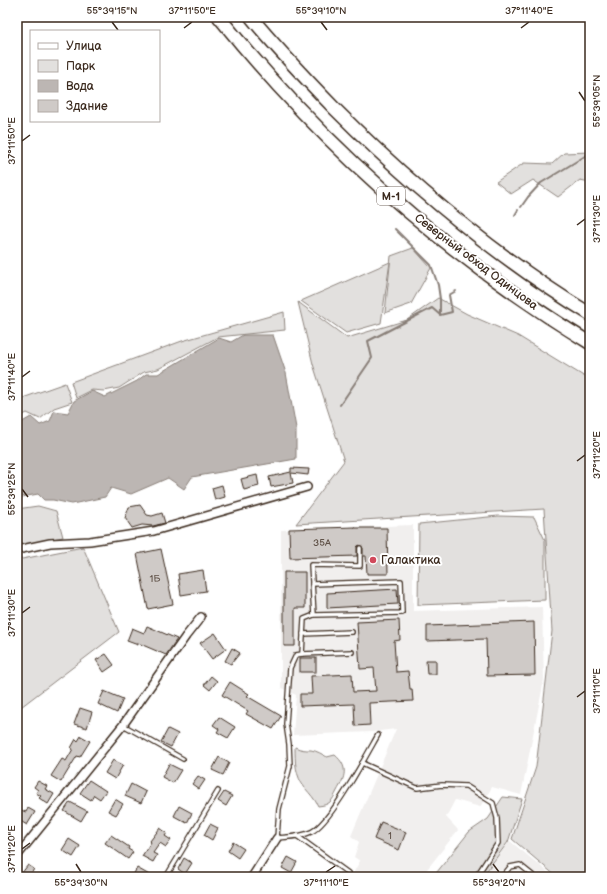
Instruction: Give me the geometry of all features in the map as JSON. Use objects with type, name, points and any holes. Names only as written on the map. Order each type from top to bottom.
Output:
[{"type":"highway","name":"Северный обход Одинцова","points":[[219,17],[249,55],[299,109],[358,167],[453,248],[506,288],[590,343]]},
{"type":"highway","name":"Северный обход Одинцова","points":[[250,17],[267,38],[316,90],[369,143],[411,182],[480,238],[519,267],[590,314]]},
{"type":"street","points":[[17,550],[50,543],[90,541],[154,531],[307,487]]},
{"type":"street","points":[[17,856],[123,725],[201,617]]},
{"type":"street","points":[[252,877],[278,838]]},
{"type":"lane","points":[[314,616],[312,565],[360,566],[360,548]]},
{"type":"lane","points":[[302,654],[304,619],[314,616],[402,613],[401,581],[312,584]]},
{"type":"lane","points":[[303,634],[352,632]]},
{"type":"lane","points":[[352,652],[296,655],[290,668],[286,724],[290,766],[278,809],[278,838],[297,836],[311,832],[323,823],[362,763],[378,735]]},
{"type":"lane","points":[[123,725],[183,759]]},
{"type":"lane","points":[[362,763],[417,788],[442,785],[466,786],[493,803],[498,818],[498,843],[476,877]]},
{"type":"lane","points":[[166,877],[218,791]]},
{"type":"lane","points":[[297,836],[348,873]]},
{"type":"lane","points":[[502,877],[510,866],[520,866],[535,877]]},
{"type":"shaded area","points":[[413,525],[413,611],[542,607],[544,680],[521,795],[492,787],[480,807],[455,800],[446,817],[458,830],[421,877],[351,877],[360,861],[354,857],[359,842],[351,836],[396,729],[372,732],[293,735],[296,695],[281,688],[281,530]]},
{"type":"shaded area","points":[[510,841],[554,877],[482,877]]},
{"type":"green space","points":[[590,152],[590,182],[580,180],[558,197],[533,180],[511,194],[496,182],[524,163],[552,164],[564,153]]},
{"type":"green space","points":[[413,248],[431,268],[411,304],[385,313],[391,256]]},
{"type":"green space","points":[[390,262],[381,323],[346,333],[301,301]]},
{"type":"green space","points":[[438,298],[467,314],[518,336],[590,380],[590,877],[557,877],[512,839],[536,767],[552,631],[544,509],[296,524],[344,461],[313,364],[298,302],[347,338],[407,320]]},
{"type":"green space","points":[[284,312],[285,330],[218,337],[158,369],[144,372],[119,388],[104,391],[92,390],[76,398],[71,382],[182,341]]},
{"type":"green space","points":[[65,383],[72,402],[54,408],[40,419],[27,413],[17,418],[17,400]]},
{"type":"green space","points":[[38,506],[56,511],[63,537],[17,546],[17,509]]},
{"type":"green space","points":[[498,516],[534,517],[545,540],[545,600],[418,605],[419,524]]},
{"type":"green space","points":[[83,547],[119,632],[17,710],[17,560]]},
{"type":"green space","points":[[295,747],[315,751],[327,757],[335,755],[339,759],[344,768],[344,777],[330,802],[318,806],[302,783],[296,768]]},
{"type":"green space","points":[[503,797],[522,799],[508,842],[482,877],[433,877],[469,832],[488,819]]},
{"type":"water","points":[[243,335],[273,335],[286,373],[296,428],[296,459],[192,477],[184,489],[168,478],[131,494],[111,488],[105,497],[72,504],[53,500],[44,500],[38,494],[17,498],[17,425],[31,417],[40,425],[50,421],[54,411],[68,413],[74,401],[92,391],[105,397],[137,381],[146,374],[158,374],[219,338],[231,342]]},
{"type":"building","points":[[291,468],[309,469],[308,475],[291,473],[293,483],[271,487],[269,477],[291,472]]},
{"type":"building","points":[[257,475],[259,486],[244,490],[241,479]]},
{"type":"building","points":[[222,485],[225,497],[215,500],[212,488]]},
{"type":"building","points":[[140,505],[147,515],[152,516],[162,513],[165,523],[153,526],[142,525],[132,528],[125,518],[129,507]]},
{"type":"building","points":[[355,527],[387,528],[388,574],[367,574],[366,556],[363,556],[363,548],[360,545],[357,547],[357,556],[290,558],[289,529]]},
{"type":"building","points":[[161,549],[173,604],[148,609],[137,554]]},
{"type":"building","points":[[203,570],[206,591],[181,595],[178,574]]},
{"type":"building","points":[[284,572],[305,572],[305,608],[295,608],[295,646],[284,646]]},
{"type":"building","points":[[397,589],[398,604],[327,608],[327,593]]},
{"type":"building","points":[[399,620],[400,640],[394,641],[396,672],[408,671],[413,701],[369,703],[370,725],[355,726],[354,704],[300,706],[300,694],[312,694],[311,676],[352,674],[353,692],[376,691],[374,668],[360,669],[357,622]]},
{"type":"building","points":[[534,622],[535,675],[487,676],[486,639],[427,641],[427,626]]},
{"type":"building","points":[[147,626],[177,639],[166,655],[138,643],[138,645],[127,641],[132,628],[144,633]]},
{"type":"building","points":[[215,633],[226,649],[212,659],[200,643]]},
{"type":"building","points":[[232,648],[240,653],[231,664],[225,661]]},
{"type":"building","points":[[106,654],[114,665],[104,672],[96,660]]},
{"type":"building","points":[[300,658],[316,658],[316,672],[300,672]]},
{"type":"building","points":[[426,660],[436,660],[436,674],[427,674]]},
{"type":"building","points":[[211,676],[217,681],[210,690],[204,685]]},
{"type":"building","points":[[230,682],[249,694],[247,696],[281,716],[273,729],[246,714],[248,711],[222,695]]},
{"type":"building","points":[[104,691],[123,699],[117,713],[98,704]]},
{"type":"building","points":[[80,708],[92,712],[87,728],[74,724]]},
{"type":"building","points":[[219,717],[235,727],[228,738],[217,732],[219,729],[213,725]]},
{"type":"building","points":[[168,729],[178,734],[171,747],[161,742]]},
{"type":"building","points":[[81,736],[90,741],[80,757],[77,756],[61,782],[51,776],[62,759],[66,761],[73,749],[71,748],[76,739],[78,741]]},
{"type":"building","points":[[219,757],[229,763],[223,775],[212,770]]},
{"type":"building","points":[[113,760],[123,765],[115,779],[105,773]]},
{"type":"building","points":[[169,764],[181,770],[173,783],[162,777]]},
{"type":"building","points":[[198,776],[205,780],[199,789],[192,784]]},
{"type":"building","points":[[89,780],[106,791],[100,799],[94,795],[91,800],[80,793]]},
{"type":"building","points":[[38,781],[47,786],[45,789],[54,794],[48,804],[39,798],[41,796],[36,793],[38,790],[34,787]]},
{"type":"building","points":[[131,784],[146,792],[141,803],[125,796]]},
{"type":"building","points":[[224,792],[232,796],[226,806],[218,801]]},
{"type":"building","points":[[115,799],[123,804],[116,815],[108,811]]},
{"type":"building","points":[[70,802],[87,811],[81,821],[64,811]]},
{"type":"building","points":[[179,806],[192,813],[187,823],[174,816]]},
{"type":"building","points":[[28,808],[35,812],[27,825],[17,819],[17,817],[21,810],[26,812]]},
{"type":"building","points":[[381,822],[406,832],[399,850],[374,839]]},
{"type":"building","points":[[210,824],[218,828],[212,840],[204,835]]},
{"type":"building","points":[[160,828],[167,833],[165,836],[171,840],[166,847],[160,843],[153,853],[157,855],[153,862],[142,856],[151,842],[150,841]]},
{"type":"building","points":[[111,835],[129,847],[128,849],[133,852],[128,859],[105,843]]},
{"type":"building","points":[[69,839],[80,846],[73,857],[62,850]]},
{"type":"building","points":[[233,842],[244,849],[238,858],[228,851]]},
{"type":"building","points":[[288,857],[297,862],[291,873],[282,868]]},
{"type":"building","points":[[184,858],[192,863],[185,874],[178,869]]},
{"type":"building","points":[[28,865],[34,869],[29,877],[25,877],[21,874]]},
{"type":"building","points":[[137,868],[153,877],[132,877]]},
{"type":"waterway","points":[[521,207],[541,183],[590,153]]},
{"type":"waterway","points":[[515,215],[518,210]]},
{"type":"waterway","points":[[395,229],[431,265],[438,285],[440,314]]},
{"type":"waterway","points":[[340,405],[372,358],[368,341],[432,308],[440,315],[452,312],[449,295],[456,291]]},
{"type":"place","name":"Галактика","points":[[373,560]]}]
